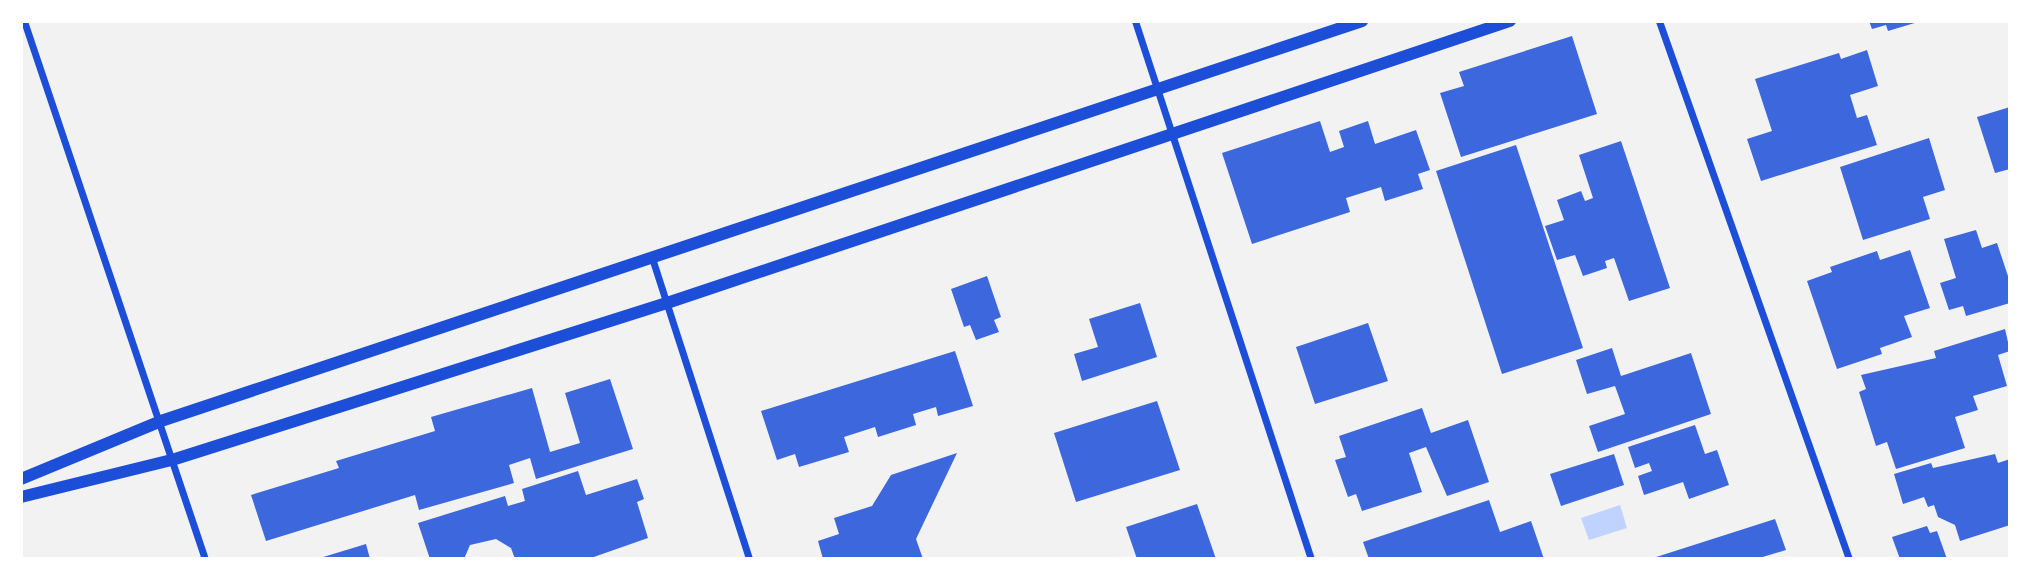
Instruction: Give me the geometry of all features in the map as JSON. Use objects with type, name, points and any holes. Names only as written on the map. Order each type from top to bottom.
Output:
[{"type":"street","points":[[24,21],[161,421],[205,559]]},
{"type":"street","points":[[1135,21],[1311,559]]},
{"type":"street","points":[[21,479],[161,421],[1362,21]]},
{"type":"street","points":[[21,497],[172,460],[667,303],[1510,21]]},
{"type":"street","points":[[1659,21],[1849,559]]},
{"type":"street","points":[[652,258],[749,559]]},
{"type":"water","points":[[1620,505],[1627,528],[1589,540],[1581,518]]},
{"type":"building","points":[[1869,21],[1918,22],[1888,31],[1886,25],[1872,29]]},
{"type":"building","points":[[1572,36],[1597,114],[1461,157],[1440,93],[1464,86],[1459,72]]},
{"type":"building","points":[[1867,50],[1878,86],[1850,95],[1857,118],[1867,115],[1877,145],[1761,181],[1747,139],[1772,131],[1755,79],[1839,53],[1841,59]]},
{"type":"building","points":[[2010,107],[2010,169],[1995,173],[1977,117]]},
{"type":"building","points":[[1320,121],[1330,152],[1344,147],[1339,131],[1368,121],[1375,144],[1416,130],[1430,170],[1418,174],[1423,189],[1385,201],[1381,187],[1346,198],[1350,212],[1252,244],[1222,153]]},
{"type":"building","points":[[1929,138],[1945,190],[1923,197],[1930,219],[1863,240],[1840,167]]},
{"type":"building","points":[[1621,141],[1670,288],[1629,301],[1614,258],[1605,261],[1607,268],[1583,276],[1575,255],[1557,260],[1545,226],[1564,220],[1557,200],[1581,191],[1585,201],[1593,198],[1579,155]]},
{"type":"building","points":[[1516,145],[1583,348],[1502,374],[1436,171]]},
{"type":"building","points":[[1976,230],[1982,248],[1997,243],[2010,282],[2010,303],[1966,316],[1963,306],[1949,310],[1940,283],[1956,278],[1944,239]]},
{"type":"building","points":[[1910,250],[1930,308],[1904,316],[1912,337],[1880,348],[1882,354],[1837,369],[1807,281],[1832,272],[1830,267],[1877,251],[1880,260]]},
{"type":"building","points":[[987,276],[1001,317],[994,320],[999,332],[976,340],[970,325],[964,327],[951,289]]},
{"type":"building","points":[[1140,303],[1157,357],[1082,381],[1074,354],[1098,347],[1089,319]]},
{"type":"building","points":[[1368,323],[1388,381],[1315,404],[1296,347]]},
{"type":"building","points":[[2005,329],[2010,351],[1998,355],[2007,386],[1973,396],[1978,410],[1955,417],[1965,448],[1896,469],[1887,442],[1876,446],[1859,392],[1866,389],[1861,375],[1936,358],[1934,351]]},
{"type":"building","points":[[1612,348],[1621,376],[1691,353],[1711,414],[1598,452],[1589,426],[1625,414],[1615,386],[1587,394],[1576,360]]},
{"type":"building","points":[[955,351],[973,406],[938,416],[936,407],[913,414],[916,425],[878,437],[875,427],[844,437],[849,452],[799,467],[795,454],[777,460],[761,411]]},
{"type":"building","points":[[610,379],[633,449],[536,479],[530,458],[509,465],[514,483],[419,510],[415,495],[266,541],[251,495],[339,468],[336,461],[435,431],[431,417],[532,388],[550,452],[580,443],[565,393]]},
{"type":"building","points":[[1157,401],[1180,470],[1076,502],[1054,433]]},
{"type":"building","points":[[1422,408],[1431,433],[1468,420],[1489,482],[1447,496],[1426,447],[1409,453],[1422,492],[1362,511],[1356,494],[1348,497],[1335,460],[1346,457],[1339,436]]},
{"type":"building","points":[[1695,425],[1705,454],[1717,450],[1729,485],[1689,499],[1683,482],[1644,495],[1638,476],[1652,471],[1649,463],[1635,468],[1628,447]]},
{"type":"building","points":[[957,453],[916,539],[923,559],[823,559],[818,541],[839,534],[834,518],[872,506],[891,475]]},
{"type":"building","points":[[1614,454],[1624,485],[1561,506],[1550,474]]},
{"type":"building","points":[[1995,454],[1998,463],[2010,459],[2010,525],[1960,541],[1955,525],[1938,517],[1934,505],[1928,507],[1924,497],[1903,504],[1894,474],[1931,463],[1933,468]]},
{"type":"building","points":[[578,471],[586,495],[637,479],[644,499],[637,502],[648,538],[588,559],[515,559],[511,548],[496,539],[470,545],[464,559],[430,559],[418,523],[505,496],[508,506],[525,501],[522,489]]},
{"type":"building","points":[[1489,500],[1500,532],[1531,521],[1544,559],[1369,559],[1363,542]]},
{"type":"building","points":[[1197,504],[1216,559],[1137,559],[1126,527]]},
{"type":"building","points":[[1775,519],[1786,550],[1756,559],[1650,559]]},
{"type":"building","points":[[1927,526],[1930,533],[1937,531],[1947,559],[1900,559],[1892,537]]},
{"type":"building","points":[[366,544],[370,559],[320,559],[320,558]]}]
